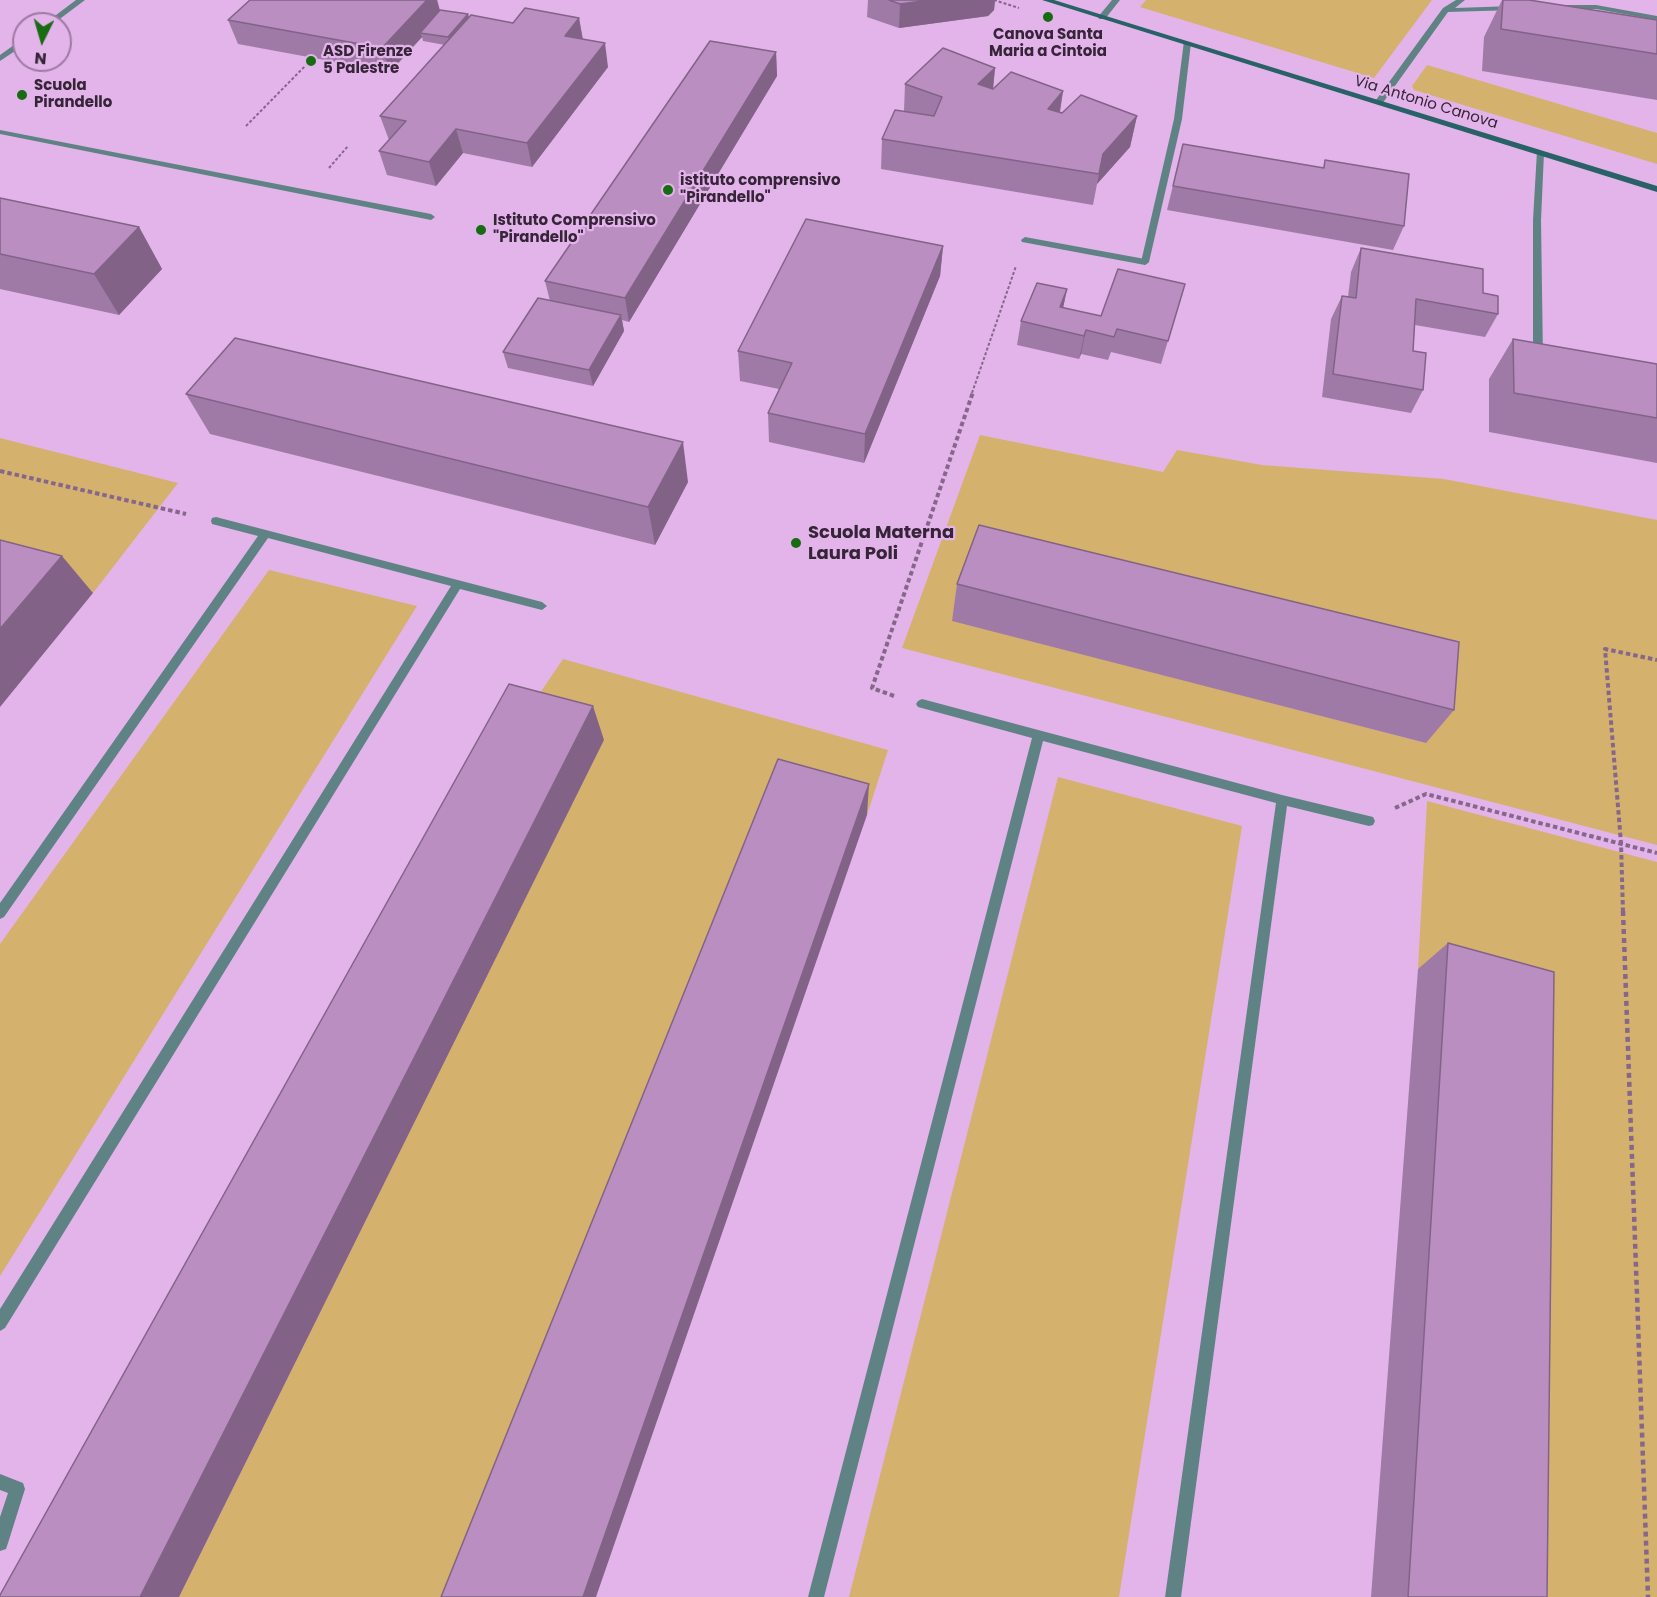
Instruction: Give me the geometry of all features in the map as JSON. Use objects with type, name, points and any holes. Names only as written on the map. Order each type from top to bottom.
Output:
[{"type":"street","points":[[64,12],[79,0]]},
{"type":"street","name":"Via Antonio Canova","points":[[1046,0],[1657,189]]},
{"type":"street","points":[[1102,17],[1116,0]]},
{"type":"street","points":[[1379,102],[1446,10],[1461,0]]},
{"type":"street","points":[[1550,8],[1596,7],[1657,18]]},
{"type":"street","points":[[1446,10],[1527,8]]},
{"type":"street","points":[[1025,240],[1145,262],[1178,119],[1187,43]]},
{"type":"street","points":[[0,132],[431,217]]},
{"type":"street","points":[[1538,362],[1537,209],[1540,153]]},
{"type":"street","points":[[216,521],[542,606]]},
{"type":"street","points":[[0,913],[265,534]]},
{"type":"street","points":[[0,1323],[457,585]]},
{"type":"street","points":[[922,704],[1282,800],[1370,821]]},
{"type":"street","points":[[816,1597],[1039,735]]},
{"type":"street","points":[[1173,1597],[1282,800]]},
{"type":"street","points":[[0,1482],[16,1489],[0,1543]]},
{"type":"path","points":[[246,126],[313,58]]},
{"type":"path","points":[[326,171],[348,146]]},
{"type":"path","points":[[922,704],[872,688],[1025,240]]},
{"type":"path","points":[[1,472],[216,521]]},
{"type":"path","points":[[1648,1597],[1621,843],[1605,649],[1657,660]]},
{"type":"path","points":[[1370,821],[1425,794],[1657,853]]},
{"type":"shaded area","points":[[1146,0],[1432,0],[1374,78],[1140,7]]},
{"type":"shaded area","points":[[1427,65],[1657,133],[1657,164],[1414,90],[1412,86]]},
{"type":"shaded area","points":[[980,435],[1163,472],[1177,450],[1262,465],[1444,479],[1657,520],[1657,845],[902,648]],"holes":[[[973,563],[1426,743],[952,620]]]},
{"type":"shaded area","points":[[0,438],[178,483],[93,593],[0,600]]},
{"type":"shaded area","points":[[269,570],[417,606],[0,1276],[0,944]]},
{"type":"shaded area","points":[[563,659],[888,750],[867,815],[781,791],[463,1597],[179,1597],[603,740],[523,718]]},
{"type":"shaded area","points":[[1058,777],[1242,826],[1119,1597],[849,1597]]},
{"type":"shaded area","points":[[1427,801],[1657,862],[1657,1597],[1502,1597],[1418,969]]},
{"type":"building","points":[[250,0],[427,0],[382,48],[228,20]]},
{"type":"building","points":[[889,0],[930,0],[900,4]]},
{"type":"building","points":[[1503,0],[1529,0],[1657,20],[1657,54],[1501,29]]},
{"type":"building","points":[[525,8],[579,18],[565,36],[605,43],[527,143],[456,129],[429,162],[379,151],[406,121],[380,116],[471,15],[513,23]]},
{"type":"building","points":[[440,10],[468,14],[448,37],[420,33]]},
{"type":"building","name":"istituto comprensivo \"Pirandello\"","points":[[710,41],[776,52],[625,298],[545,281]]},
{"type":"building","points":[[943,48],[995,68],[978,84],[993,89],[1011,72],[1063,91],[1048,109],[1062,113],[1081,95],[1137,116],[1103,154],[1099,174],[882,139],[895,110],[934,116],[942,97],[905,84]]},
{"type":"building","points":[[1183,144],[1324,168],[1325,160],[1409,174],[1404,226],[1173,186]]},
{"type":"building","points":[[0,198],[139,227],[94,274],[0,254]]},
{"type":"building","points":[[806,219],[943,246],[865,434],[768,413],[792,363],[738,351]]},
{"type":"building","points":[[1361,248],[1483,269],[1483,293],[1498,296],[1498,314],[1416,299],[1413,351],[1426,353],[1423,390],[1333,374],[1342,296],[1356,298]]},
{"type":"building","points":[[1118,269],[1185,284],[1168,341],[1117,329],[1114,337],[1086,330],[1084,336],[1021,321],[1037,283],[1067,289],[1060,307],[1101,316]]},
{"type":"building","points":[[538,298],[621,315],[589,370],[503,352]]},
{"type":"building","points":[[235,338],[683,442],[648,507],[186,394]]},
{"type":"building","points":[[1513,339],[1657,364],[1657,418],[1514,393]]},
{"type":"building","points":[[979,525],[1459,642],[1454,710],[957,584]]},
{"type":"building","points":[[0,540],[62,556],[0,629]]},
{"type":"building","points":[[509,684],[593,706],[140,1597],[0,1597],[0,1595]]},
{"type":"building","points":[[778,759],[869,784],[583,1597],[441,1597]]},
{"type":"building","points":[[1448,943],[1554,972],[1547,1597],[1408,1597]]},
{"type":"place","name":"Canova Santa Maria a Cintoia","points":[[1048,17]]},
{"type":"place","name":"ASD Firenze 5 Palestre","points":[[311,61]]},
{"type":"place","name":"Scuola Pirandello","points":[[22,95]]},
{"type":"place","name":"istituto comprensivo \"Pirandello\"","points":[[668,190]]},
{"type":"place","name":"Istituto Comprensivo \"Pirandello\"","points":[[481,230]]},
{"type":"place","name":"Scuola Materna Laura Poli","points":[[796,543]]}]
